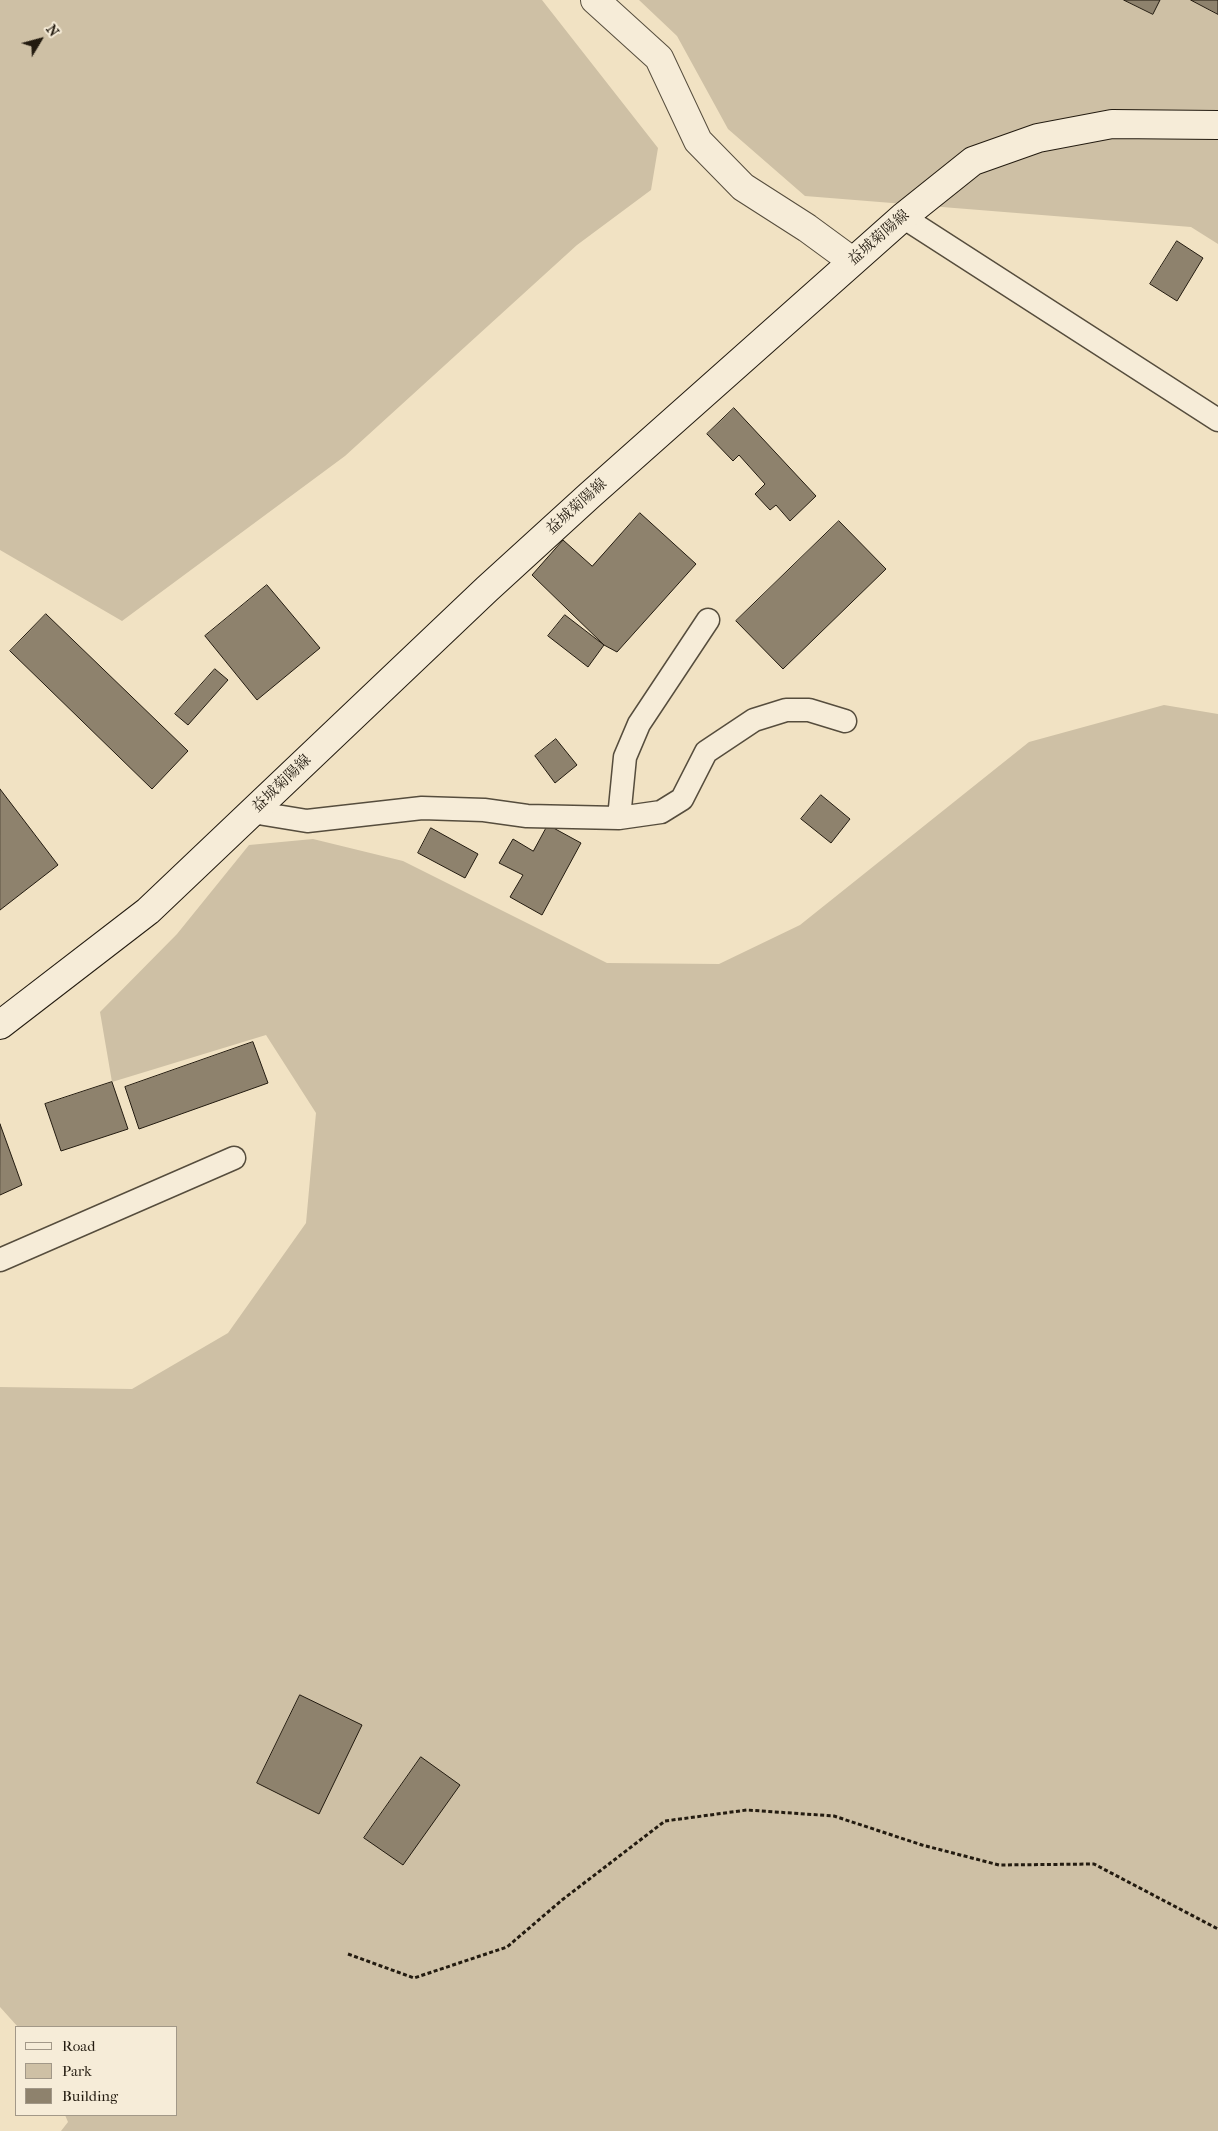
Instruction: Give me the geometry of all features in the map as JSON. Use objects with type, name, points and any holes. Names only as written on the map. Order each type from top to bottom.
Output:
[{"type":"main road","points":[[595,0],[659,58],[698,141],[737,181],[852,261]]},
{"type":"main road","name":"益城菊陽線","points":[[0,1025],[148,911],[487,589],[852,261],[902,217],[973,161],[1038,138],[1112,124],[1218,125]]},
{"type":"lane","points":[[902,217],[1218,420]]},
{"type":"lane","points":[[618,818],[625,757],[639,724],[708,620]]},
{"type":"lane","points":[[252,812],[308,821],[422,808],[484,810],[527,816],[618,818],[661,812],[682,799],[706,752],[754,720],[786,710],[809,710],[845,721]]},
{"type":"lane","points":[[0,1260],[234,1158]]},
{"type":"path","points":[[348,1954],[414,1978],[507,1947],[562,1900],[665,1821],[747,1810],[834,1816],[922,1845],[999,1865],[1094,1864],[1218,1929]]},
{"type":"green space","points":[[0,0],[542,0],[658,148],[651,190],[577,245],[345,456],[122,621],[0,550]]},
{"type":"green space","points":[[639,0],[1218,0],[1218,244],[1191,227],[805,196],[728,129],[677,36]]},
{"type":"green space","points":[[1164,705],[1218,714],[1218,2131],[61,2131],[68,2122],[65,2116],[178,2116],[178,2026],[17,2026],[0,2007],[0,1387],[132,1389],[228,1333],[306,1223],[316,1113],[266,1035],[112,1082],[100,1012],[177,934],[249,845],[313,839],[403,861],[607,963],[719,964],[800,925],[1029,742]]},
{"type":"building","points":[[1124,0],[1160,0],[1153,14]]},
{"type":"building","points":[[1191,0],[1218,0],[1218,14]]},
{"type":"building","points":[[1177,241],[1203,258],[1177,301],[1150,284]]},
{"type":"building","points":[[734,408],[816,496],[790,521],[776,505],[770,510],[755,494],[765,484],[739,455],[733,461],[707,434]]},
{"type":"building","points":[[640,513],[696,564],[617,652],[604,645],[532,575],[563,540],[592,566]]},
{"type":"building","points":[[839,521],[886,569],[783,669],[736,621]]},
{"type":"building","points":[[267,585],[320,648],[257,700],[205,636]]},
{"type":"building","points":[[46,614],[188,751],[152,789],[10,651]]},
{"type":"building","points":[[565,615],[604,645],[588,667],[548,636]]},
{"type":"building","points":[[215,669],[228,680],[188,725],[175,714]]},
{"type":"building","points":[[556,739],[577,765],[555,783],[535,756]]},
{"type":"building","points":[[0,789],[58,865],[0,910]]},
{"type":"building","points":[[821,795],[850,819],[831,843],[801,819]]},
{"type":"building","points":[[548,825],[581,843],[542,915],[510,897],[523,875],[499,863],[513,839],[533,851]]},
{"type":"building","points":[[431,828],[478,854],[465,878],[418,853]]},
{"type":"building","points":[[253,1042],[268,1083],[139,1129],[125,1087]]},
{"type":"building","points":[[112,1082],[128,1129],[61,1151],[45,1104]]},
{"type":"building","points":[[0,1124],[22,1185],[0,1195]]},
{"type":"building","points":[[300,1695],[362,1725],[319,1814],[257,1783]]},
{"type":"building","points":[[421,1757],[460,1785],[403,1865],[364,1838]]}]
